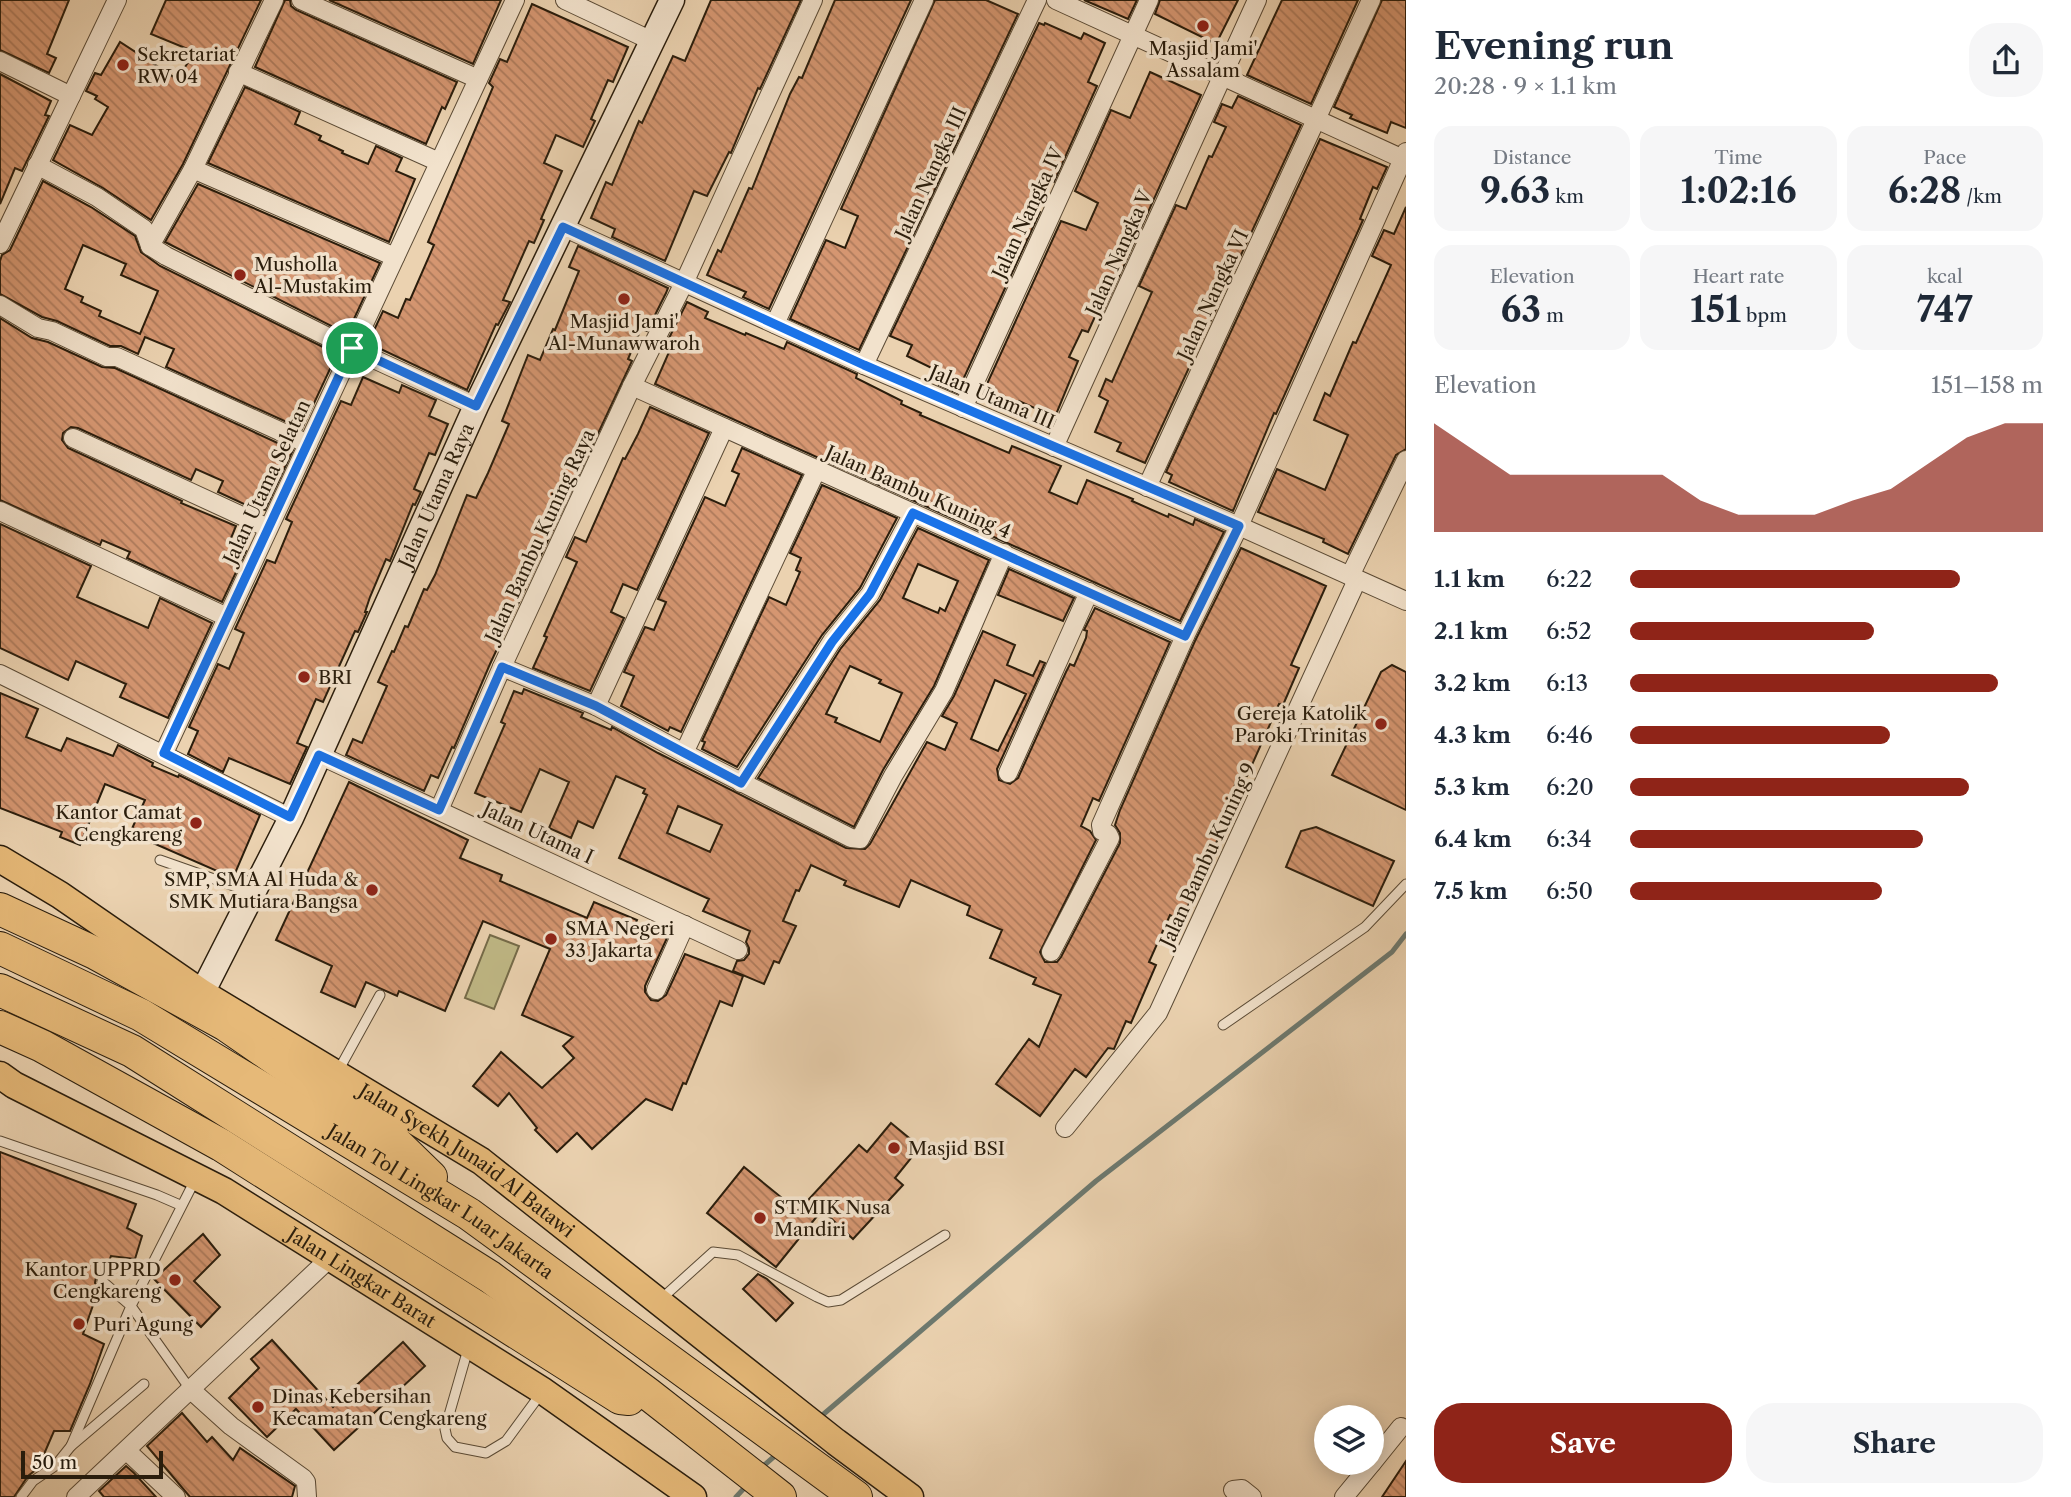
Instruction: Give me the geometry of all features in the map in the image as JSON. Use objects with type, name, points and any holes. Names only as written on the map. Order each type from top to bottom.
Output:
[{"type":"highway","points":[[0,909],[95,953],[226,1025],[395,1142],[469,1214]]},
{"type":"highway","name":"Jalan Tol Lingkar Luar Jakarta","points":[[0,948],[141,1015],[469,1214],[856,1497]]},
{"type":"highway","name":"Jalan Tol Lingkar Luar Jakarta","points":[[0,990],[132,1051],[490,1277],[647,1393],[780,1497]]},
{"type":"highway","points":[[0,1027],[42,1046],[221,1145],[620,1398],[627,1399],[647,1393]]},
{"type":"main road","name":"Jalan Utama Raya","points":[[202,993],[319,755],[467,402],[563,227],[672,0]]},
{"type":"main road","name":"Jalan Syekh Junaid Al Batawi","points":[[0,859],[60,895],[202,993],[481,1161],[836,1442],[910,1497]]},
{"type":"main road","points":[[0,871],[116,933]]},
{"type":"main road","name":"Jalan Lingkar Barat","points":[[5,1081],[224,1191],[543,1391],[693,1497]]},
{"type":"street","points":[[0,244],[117,0]]},
{"type":"street","points":[[150,246],[193,169],[274,0]]},
{"type":"street","points":[[300,0],[478,79]]},
{"type":"street","name":"Jalan Utama Selatan","points":[[164,753],[515,0]]},
{"type":"street","points":[[565,0],[595,6],[652,41]]},
{"type":"street","name":"Jalan Bambu Kuning Raya","points":[[439,810],[502,667],[632,386],[684,283],[813,0]]},
{"type":"street","points":[[775,324],[924,0]]},
{"type":"street","name":"Jalan Nangka III","points":[[864,365],[1037,0]]},
{"type":"street","points":[[1051,952],[1110,838],[1102,831],[1101,825],[1185,636],[1239,526],[1404,156],[1316,120],[1056,0]]},
{"type":"street","name":"Jalan Nangka IV","points":[[962,408],[1149,0]]},
{"type":"street","name":"Jalan Nangka V","points":[[1054,447],[1257,0]]},
{"type":"street","name":"Jalan Nangka VI","points":[[1147,487],[1371,0]]},
{"type":"street","points":[[0,61],[71,96]]},
{"type":"street","points":[[238,72],[439,162]]},
{"type":"street","points":[[37,165],[97,197],[144,229],[150,246],[166,256],[467,402]]},
{"type":"street","points":[[193,169],[395,257]]},
{"type":"street","name":"Jalan Utama III","points":[[563,227],[864,365],[1406,601]]},
{"type":"street","points":[[0,305],[37,328],[52,331],[107,357],[117,356],[307,444]]},
{"type":"street","name":"Jalan Bambu Kuning 4","points":[[632,386],[1185,636]]},
{"type":"street","points":[[596,706],[724,428]]},
{"type":"street","points":[[73,438],[268,528]]},
{"type":"street","name":"Jalan Bambu Kuning 9","points":[[1065,1128],[1158,1013],[1406,460]]},
{"type":"street","points":[[684,754],[817,469]]},
{"type":"street","points":[[0,511],[227,617]]},
{"type":"street","points":[[741,783],[832,642],[870,594],[913,513]]},
{"type":"street","points":[[502,667],[596,706],[741,783],[851,838],[860,839],[893,776],[944,691],[1003,553]]},
{"type":"street","points":[[1008,773],[1089,592]]},
{"type":"street","points":[[0,674],[290,817]]},
{"type":"street","name":"Jalan Utama I","points":[[319,755],[738,950]]},
{"type":"street","points":[[656,990],[685,925]]},
{"type":"street","points":[[76,1497],[330,1258]]},
{"type":"street","points":[[190,1389],[231,1426],[303,1478],[307,1497]]},
{"type":"street","points":[[1384,1448],[1401,1427]]},
{"type":"street","points":[[127,1451],[176,1497]]},
{"type":"street","points":[[1343,1497],[1362,1475]]},
{"type":"street","points":[[1229,1493],[1242,1489],[1252,1497]]},
{"type":"lane","points":[[160,860],[253,893]]},
{"type":"lane","points":[[1223,1025],[1366,927],[1406,884]]},
{"type":"lane","points":[[336,1074],[380,995]]},
{"type":"lane","points":[[0,1141],[180,1205]]},
{"type":"lane","points":[[71,1446],[131,1306],[180,1205],[197,1177]]},
{"type":"lane","points":[[659,1301],[713,1252],[738,1255],[828,1302],[841,1300],[945,1235]]},
{"type":"lane","points":[[102,1281],[131,1306],[190,1389]]},
{"type":"lane","points":[[470,1345],[445,1429],[447,1438],[454,1447],[486,1453],[506,1441],[543,1391]]},
{"type":"lane","points":[[22,1497],[33,1481],[55,1466],[71,1446],[144,1384]]},
{"type":"shaded area","points":[[490,935],[519,946],[494,1009],[465,998]]},
{"type":"building","points":[[0,0],[69,0],[47,54],[56,58],[49,73],[0,50]]},
{"type":"building","points":[[166,0],[261,0],[183,164],[151,220],[103,188],[53,160],[70,125],[92,135],[108,107],[95,99],[97,96],[86,91],[95,73],[101,75],[120,42],[177,79],[195,52],[151,34]]},
{"type":"building","points":[[285,0],[290,0],[291,6],[296,10],[457,82],[445,109],[442,107],[426,144],[255,67]]},
{"type":"building","points":[[329,0],[501,0],[473,64]]},
{"type":"building","points":[[711,0],[801,0],[760,89],[758,88],[731,153],[729,152],[707,196],[694,191],[665,261],[612,237],[615,229],[591,218],[606,182],[612,185],[639,121],[642,123],[673,56],[685,61]]},
{"type":"building","points":[[835,0],[911,0],[769,309],[743,297],[746,292],[707,275],[718,250],[721,252],[749,188],[752,189],[790,94],[799,77],[802,78]]},
{"type":"building","points":[[935,0],[986,0],[1018,14],[859,350],[790,319],[826,240],[845,248],[858,216],[841,209]]},
{"type":"building","points":[[1084,0],[1137,0],[1128,19]]},
{"type":"building","name":"Masjid Jami' Assalam","points":[[1160,0],[1238,0],[1216,44],[1155,14]]},
{"type":"building","points":[[1282,0],[1358,0],[1311,104],[1247,75]]},
{"type":"building","points":[[1382,0],[1406,0],[1406,128],[1391,122],[1387,133],[1350,118],[1352,115],[1334,107]]},
{"type":"building","points":[[532,4],[628,47],[613,82],[608,80],[591,119],[595,121],[583,147],[556,135],[544,163],[562,171],[541,219],[544,220],[534,243],[529,241],[503,300],[510,302],[498,325],[496,324],[467,390],[368,343],[383,311],[398,318],[406,299],[410,300],[434,245],[428,242],[493,87],[489,83],[500,59],[507,62]]},
{"type":"building","points":[[1039,23],[1045,23],[1081,39],[1084,33],[1105,43],[1088,82],[1097,86],[1054,182],[1046,178],[1033,209],[1040,212],[957,393],[939,385],[944,374],[907,356],[912,345],[890,336]]},
{"type":"building","points":[[1150,72],[1201,95],[1102,314],[1097,312],[1088,332],[1082,330],[1069,357],[1078,361],[1055,417],[1019,401],[1015,410],[982,395],[1061,221],[1086,230],[1098,203],[1075,191],[1111,110],[1130,118]]},
{"type":"building","points":[[0,74],[51,101],[45,115],[49,116],[22,171],[15,168],[0,204]]},
{"type":"building","points":[[245,87],[300,112],[295,124],[321,136],[319,140],[343,151],[342,153],[368,164],[376,146],[402,158],[396,171],[415,179],[389,242],[208,163]]},
{"type":"building","points":[[1238,96],[1301,125],[1145,463],[1117,451],[1121,443],[1095,432],[1108,401],[1099,396],[1106,379],[1112,382],[1152,292],[1139,286],[1176,205],[1186,209],[1209,156],[1212,157],[1226,127],[1214,122],[1222,104],[1232,108]]},
{"type":"building","points":[[1320,139],[1387,167],[1377,189],[1373,187],[1360,219],[1363,220],[1276,414],[1274,413],[1233,511],[1169,482],[1172,475],[1166,472]]},
{"type":"building","points":[[43,181],[91,207],[135,236],[141,252],[160,266],[337,354],[302,429],[166,367],[174,349],[145,337],[138,354],[121,346],[110,346],[57,321],[42,317],[0,294],[0,261],[2,255],[10,250]],"holes":[[[83,245],[126,264],[121,275],[158,291],[140,334],[99,316],[101,311],[81,302],[83,297],[65,289]]]},
{"type":"building","points":[[198,184],[380,263],[347,334],[165,242]]},
{"type":"building","points":[[1406,207],[1406,449],[1396,455],[1348,554],[1323,542],[1324,539],[1258,512],[1277,469],[1325,490],[1348,435],[1314,420],[1325,393],[1330,396],[1391,265],[1372,256],[1384,230],[1394,234]]},
{"type":"building","points":[[578,246],[668,288],[647,331],[641,329],[628,359],[632,361],[490,664],[454,748],[452,747],[438,778],[431,775],[424,791],[346,755],[353,739],[362,743],[387,686],[378,682],[392,651],[394,652],[405,626],[408,627],[424,589],[427,590],[435,575],[467,495],[476,498],[488,473],[509,424],[502,421],[528,355],[540,360],[553,329],[555,330],[579,271],[569,267]]},
{"type":"building","points":[[687,302],[708,312],[705,318],[745,335],[746,333],[784,349],[787,342],[857,374],[856,378],[902,401],[901,404],[921,413],[920,415],[1009,453],[1012,446],[1061,466],[1049,492],[1077,504],[1087,480],[1168,517],[1169,514],[1193,525],[1195,519],[1224,532],[1180,621],[655,384],[673,343],[668,340]]},
{"type":"building","points":[[0,318],[32,338],[48,342],[102,367],[115,368],[293,450],[265,510],[247,503],[246,505],[218,492],[223,481],[196,469],[191,480],[78,428],[71,427],[63,433],[62,440],[68,448],[182,501],[181,503],[236,526],[229,543],[246,551],[222,602],[127,558],[130,552],[102,540],[100,545],[0,500]]},
{"type":"building","points":[[363,377],[399,393],[402,385],[436,400],[429,416],[448,424],[435,455],[429,453],[414,489],[421,492],[415,505],[413,504],[390,561],[386,559],[358,632],[355,631],[323,702],[316,699],[297,743],[307,747],[290,784],[229,758],[223,772],[188,754],[198,731],[189,727],[218,664],[229,669],[244,633],[235,629],[267,560],[275,563],[292,522],[286,519],[341,401],[351,405]]},
{"type":"building","points":[[650,407],[709,433],[637,590],[623,584],[611,612],[624,618],[590,691],[533,668],[547,637],[544,636],[577,562],[566,557],[575,537],[586,542],[623,458],[625,459]]},
{"type":"building","points":[[742,448],[802,475],[681,732],[670,727],[668,731],[621,706],[634,676],[624,672],[645,627],[654,630],[666,602],[658,599],[705,497],[725,506],[739,474],[732,471]]},
{"type":"building","points":[[822,485],[897,518],[860,588],[822,635],[737,767],[702,749],[705,742],[702,741],[769,597],[786,605],[800,572],[796,570],[801,558],[790,553]]},
{"type":"building","points":[[0,524],[91,566],[77,597],[148,628],[160,598],[212,623],[168,718],[120,697],[126,684],[76,661],[68,680],[0,648]]},
{"type":"building","points":[[918,528],[989,560],[934,686],[883,770],[854,827],[758,778],[841,648],[880,600]],"holes":[[[918,564],[958,581],[945,611],[940,608],[938,613],[903,598]],[[850,666],[902,693],[880,742],[835,722],[837,718],[826,714]]]},
{"type":"building","points":[[1241,548],[1326,586],[1291,665],[1299,668],[1283,705],[1279,704],[1247,776],[1240,773],[1222,816],[1227,818],[1213,850],[1216,851],[1201,885],[1197,884],[1182,921],[1170,915],[1149,962],[1156,965],[1131,1023],[1126,1021],[1114,1049],[1108,1048],[1086,1077],[1075,1069],[1040,1116],[996,1084],[1029,1039],[1039,1047],[1061,995],[1033,984],[1036,978],[990,958],[1002,930],[967,915],[970,906],[911,880],[899,907],[844,885],[846,881],[811,865],[799,891],[796,890],[783,921],[796,926],[779,963],[774,961],[764,984],[733,971],[737,961],[744,960],[749,954],[746,942],[750,931],[703,911],[709,899],[619,858],[647,795],[643,793],[645,789],[616,776],[593,828],[578,821],[571,838],[549,828],[569,782],[540,769],[521,812],[475,793],[505,724],[501,722],[514,691],[522,694],[524,689],[583,713],[581,717],[611,730],[612,727],[846,848],[865,849],[927,742],[945,750],[957,723],[942,716],[954,696],[983,631],[1015,645],[1007,665],[1033,676],[1040,661],[1045,663],[997,769],[999,780],[1010,784],[1018,778],[1070,664],[1074,666],[1086,638],[1087,631],[1084,630],[1095,608],[1170,642],[1099,801],[1093,798],[1081,826],[1090,831],[1096,840],[1040,952],[1045,962],[1057,962],[1120,843],[1120,833],[1115,825],[1120,810],[1195,641]],"holes":[[[995,680],[1026,694],[998,751],[971,739]],[[678,806],[722,825],[710,852],[667,833]]]},
{"type":"building","points":[[1009,569],[1074,598],[1063,621],[998,595]]},
{"type":"building","name":"Gereja Katolik Paroki Trinitas","points":[[1392,665],[1406,672],[1406,810],[1332,775],[1381,672]]},
{"type":"building","points":[[0,693],[38,709],[26,737],[61,751],[67,738],[113,756],[118,745],[153,763],[152,766],[178,777],[179,775],[260,815],[233,878],[130,833],[145,800],[105,784],[80,845],[60,837],[62,832],[0,808]]},
{"type":"building","points":[[349,782],[468,840],[460,858],[502,875],[500,881],[587,918],[594,902],[637,920],[635,924],[667,938],[645,986],[645,992],[651,1000],[658,1001],[666,995],[685,954],[743,976],[732,1006],[720,1001],[686,1084],[683,1083],[672,1110],[646,1099],[592,1149],[577,1133],[557,1152],[535,1130],[537,1128],[509,1093],[498,1106],[473,1086],[501,1052],[542,1088],[574,1058],[563,1046],[573,1037],[522,1015],[550,949],[483,921],[445,1011],[399,991],[397,996],[366,982],[355,1007],[321,992],[332,966],[276,940]]},
{"type":"building","points":[[1316,827],[1394,861],[1373,906],[1286,867],[1301,831]]},
{"type":"building","points":[[891,1123],[920,1147],[895,1178],[903,1185],[853,1239],[822,1210],[776,1267],[707,1213],[744,1167],[798,1211],[859,1145],[867,1152]]},
{"type":"building","name":"Puri Agung","points":[[0,1152],[136,1204],[127,1228],[142,1236],[135,1259],[111,1256],[104,1274],[96,1277],[95,1283],[99,1288],[83,1334],[104,1344],[90,1384],[70,1431],[54,1431],[38,1468],[28,1476],[14,1497],[0,1497]]},
{"type":"building","name":"Kantor UPPRD Cengkareng","points":[[203,1234],[220,1255],[194,1281],[220,1307],[201,1327],[154,1279]]},
{"type":"building","points":[[758,1274],[793,1303],[776,1321],[743,1289]]},
{"type":"building","points":[[272,1340],[333,1407],[403,1342],[425,1366],[334,1450],[296,1409],[267,1437],[229,1398],[259,1368],[251,1359]]},
{"type":"building","points":[[182,1413],[207,1442],[212,1437],[233,1460],[240,1448],[295,1486],[292,1497],[190,1497],[147,1446]]},
{"type":"building","points":[[1406,1461],[1406,1497],[1382,1497]]},
{"type":"building","points":[[126,1466],[156,1497],[104,1497],[99,1491]]},
{"type":"waterway","points":[[819,1418],[1096,1181],[1392,952],[1406,934]]},
{"type":"waterway","points":[[761,1468],[777,1454]]},
{"type":"waterway","points":[[736,1497],[748,1484]]},
{"type":"place","name":"Masjid Jami' Assalam","points":[[1203,26]]},
{"type":"place","name":"Sekretariat RW 04","points":[[123,65]]},
{"type":"place","name":"Musholla Al-Mustakim","points":[[240,275]]},
{"type":"place","name":"Masjid Jami' Al-Munawwaroh","points":[[624,299]]},
{"type":"place","name":"BRI","points":[[304,677]]},
{"type":"place","name":"Gereja Katolik Paroki Trinitas","points":[[1381,724]]},
{"type":"place","name":"Kantor Camat Cengkareng","points":[[196,823]]},
{"type":"place","name":"SMP, SMA Al Huda & SMK Mutiara Bangsa","points":[[372,890]]},
{"type":"place","name":"SMA Negeri 33 Jakarta","points":[[551,939]]},
{"type":"place","name":"Masjid BSI","points":[[894,1148]]},
{"type":"place","name":"STMIK Nusa Mandiri","points":[[760,1218]]},
{"type":"place","name":"Kantor UPPRD Cengkareng","points":[[175,1280]]},
{"type":"place","name":"Puri Agung","points":[[79,1324]]},
{"type":"place","name":"Dinas Kebersihan Kecamatan Cengkareng","points":[[258,1407]]},
{"type":"route","points":[[563,227],[864,365],[1239,526],[1185,636],[913,513],[870,594],[832,642],[741,783],[596,706],[502,667],[439,810],[319,755],[290,817],[164,753],[352,348],[476,406],[563,227]]}]
